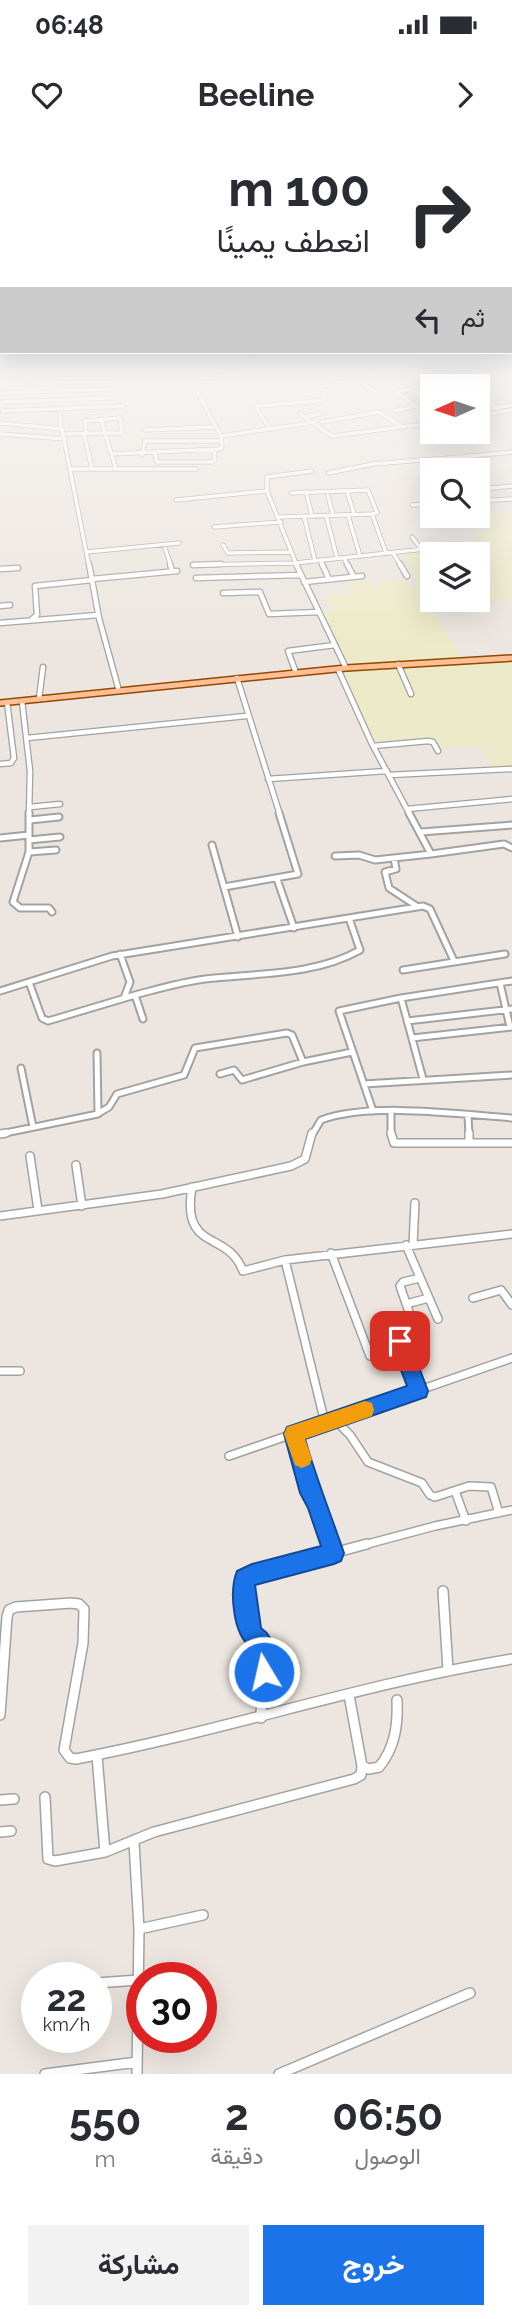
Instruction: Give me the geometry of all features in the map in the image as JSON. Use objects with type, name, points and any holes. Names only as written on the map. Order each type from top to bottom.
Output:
[{"type":"main road","points":[[0,703],[346,668],[512,657]]},
{"type":"street","points":[[70,462],[99,615],[119,691]]},
{"type":"street","points":[[91,462],[92,469]]},
{"type":"street","points":[[114,462],[116,470]]},
{"type":"street","points":[[157,462],[198,462]]},
{"type":"street","points":[[328,473],[395,462]]},
{"type":"street","points":[[72,469],[196,469]]},
{"type":"street","points":[[312,471],[267,477],[267,492],[295,563],[346,668]]},
{"type":"street","points":[[490,488],[512,486]]},
{"type":"street","points":[[214,527],[304,516],[377,513],[368,490],[291,493]]},
{"type":"street","points":[[347,491],[354,514]]},
{"type":"street","points":[[176,500],[267,492]]},
{"type":"street","points":[[306,492],[312,516]]},
{"type":"street","points":[[327,492],[333,515]]},
{"type":"street","points":[[490,501],[512,499]]},
{"type":"street","points":[[412,505],[420,505]]},
{"type":"street","points":[[348,514],[360,556]]},
{"type":"street","points":[[372,514],[386,553]]},
{"type":"street","points":[[326,515],[337,558]]},
{"type":"street","points":[[304,516],[317,560],[329,579]]},
{"type":"street","points":[[412,537],[420,547]]},
{"type":"street","points":[[87,552],[179,543]]},
{"type":"street","points":[[30,620],[37,615],[35,586],[175,571],[164,545]]},
{"type":"street","points":[[223,545],[228,553],[291,552]]},
{"type":"street","points":[[193,565],[295,563],[420,550]]},
{"type":"street","points":[[393,552],[407,576]]},
{"type":"street","points":[[344,558],[354,577]]},
{"type":"street","points":[[210,578],[211,565]]},
{"type":"street","points":[[0,569],[18,568]]},
{"type":"street","points":[[196,578],[301,575]]},
{"type":"street","points":[[304,582],[362,576]]},
{"type":"street","points":[[223,593],[260,592],[269,614],[319,612]]},
{"type":"street","points":[[0,606],[10,605]]},
{"type":"street","points":[[0,623],[99,615]]},
{"type":"street","points":[[296,673],[288,651],[335,645]]},
{"type":"street","points":[[398,664],[411,694]]},
{"type":"street","points":[[39,699],[43,667]]},
{"type":"street","points":[[338,669],[373,746],[431,854]]},
{"type":"street","points":[[224,887],[298,874],[246,716],[237,678]]},
{"type":"street","points":[[22,701],[27,738],[29,852],[14,904],[20,908],[49,908],[52,912]]},
{"type":"street","points":[[0,764],[11,764],[14,758],[7,702]]},
{"type":"street","points":[[27,738],[246,716]]},
{"type":"street","points":[[373,746],[428,741],[433,742],[438,751]]},
{"type":"street","points":[[268,779],[512,769]]},
{"type":"street","points":[[408,809],[512,799]]},
{"type":"street","points":[[30,807],[60,804]]},
{"type":"street","points":[[30,820],[59,817]]},
{"type":"street","points":[[421,832],[512,825]]},
{"type":"street","points":[[0,838],[60,837]]},
{"type":"street","points":[[335,856],[356,855],[375,860],[504,844],[512,848]]},
{"type":"street","points":[[212,845],[238,937]]},
{"type":"street","points":[[29,852],[56,850]]},
{"type":"street","points":[[394,858],[396,869],[385,872],[389,888],[418,906]]},
{"type":"street","points":[[277,879],[294,928]]},
{"type":"street","points":[[0,991],[120,954],[418,906],[429,908],[454,961]]},
{"type":"street","points":[[29,982],[42,1018],[46,1021],[190,981],[294,970],[340,960],[360,950],[349,918]]},
{"type":"street","points":[[120,954],[130,982],[124,998]]},
{"type":"street","points":[[403,970],[505,954]]},
{"type":"street","points":[[373,1111],[339,1011],[401,998],[512,981]]},
{"type":"street","points":[[412,1038],[511,1027],[500,982]]},
{"type":"street","points":[[135,995],[143,1019]]},
{"type":"street","points":[[401,998],[423,1079]]},
{"type":"street","points":[[407,1021],[508,1009]]},
{"type":"street","points":[[0,1135],[99,1113],[109,1107],[117,1094],[184,1075],[195,1048],[289,1033],[303,1062]]},
{"type":"street","points":[[220,1074],[234,1070],[242,1080],[303,1062],[352,1052]]},
{"type":"street","points":[[97,1053],[99,1113]]},
{"type":"street","points":[[21,1069],[33,1127]]},
{"type":"street","points":[[364,1084],[423,1079],[511,1077]]},
{"type":"street","points":[[0,1216],[192,1188],[301,1163],[307,1155],[315,1126],[324,1117],[373,1111],[512,1118]]},
{"type":"street","points":[[391,1113],[391,1140],[394,1143],[512,1143]]},
{"type":"street","points":[[468,1116],[469,1143]]},
{"type":"street","points":[[30,1156],[38,1210]]},
{"type":"street","points":[[76,1165],[82,1206]]},
{"type":"street","points":[[192,1188],[188,1204],[196,1230],[209,1242],[238,1258],[243,1271],[285,1260],[331,1253],[512,1234]]},
{"type":"street","points":[[415,1203],[410,1245],[420,1278],[438,1319]]},
{"type":"street","points":[[331,1253],[370,1356]]},
{"type":"street","points":[[285,1260],[325,1423]]},
{"type":"street","points":[[419,1391],[400,1341],[415,1329],[400,1289],[401,1283],[420,1278]]},
{"type":"street","points":[[473,1298],[501,1290],[512,1305]]},
{"type":"street","points":[[406,1304],[429,1298]]},
{"type":"street","points":[[229,1456],[512,1358]]},
{"type":"street","points":[[0,1371],[20,1371]]},
{"type":"street","points":[[335,1420],[372,1464],[422,1483],[432,1496],[469,1486],[491,1487],[499,1513]]},
{"type":"street","points":[[293,1434],[310,1493],[317,1503],[334,1553]]},
{"type":"street","points":[[455,1491],[466,1521]]},
{"type":"street","points":[[261,1718],[258,1701],[264,1680],[262,1642],[251,1634],[243,1593],[244,1579],[252,1574],[435,1526],[512,1510]]},
{"type":"street","points":[[443,1591],[448,1670]]},
{"type":"street","points":[[0,1715],[3,1617],[16,1607],[71,1603],[79,1604],[84,1609],[83,1643],[64,1750],[70,1758],[97,1756],[261,1718],[448,1670],[512,1659]]},
{"type":"street","points":[[45,1797],[48,1859],[55,1861],[105,1852],[154,1832],[354,1779],[361,1775],[362,1766],[349,1695]]},
{"type":"street","points":[[362,1766],[369,1769],[379,1767],[390,1754],[399,1716],[397,1700]]},
{"type":"street","points":[[97,1756],[105,1852]]},
{"type":"street","points":[[0,1800],[14,1799]]},
{"type":"street","points":[[134,1842],[139,1962]]},
{"type":"street","points":[[139,1929],[202,1915]]},
{"type":"street","points":[[279,2074],[470,1993]]},
{"type":"street","points":[[136,2074],[137,2053]]},
{"type":"street","points":[[46,2074],[137,2062]]},
{"type":"shaded area","points":[[512,512],[512,543],[492,545],[512,545],[512,599],[490,600],[490,542],[478,542],[472,532],[490,530],[490,513]]},
{"type":"shaded area","points":[[420,550],[420,575],[410,575],[408,572],[412,571],[401,552]]},
{"type":"shaded area","points":[[420,578],[420,593],[412,579]]},
{"type":"shaded area","points":[[408,579],[410,588],[416,587],[420,593],[420,612],[434,612],[462,658],[403,663],[401,660],[402,663],[348,666],[322,612],[334,611],[327,596],[352,594],[348,583],[370,580],[377,590],[382,589],[377,582]]},
{"type":"shaded area","points":[[512,659],[512,767],[492,768],[481,746],[441,747],[437,740],[377,744],[343,677],[343,672]]},
{"type":"slow traffic","points":[[302,1459],[293,1434],[365,1410]]},
{"type":"route","points":[[264,1672],[262,1642],[251,1634],[243,1593],[244,1579],[252,1574],[334,1553],[317,1503],[310,1493],[293,1434],[419,1391],[400,1341]]}]
